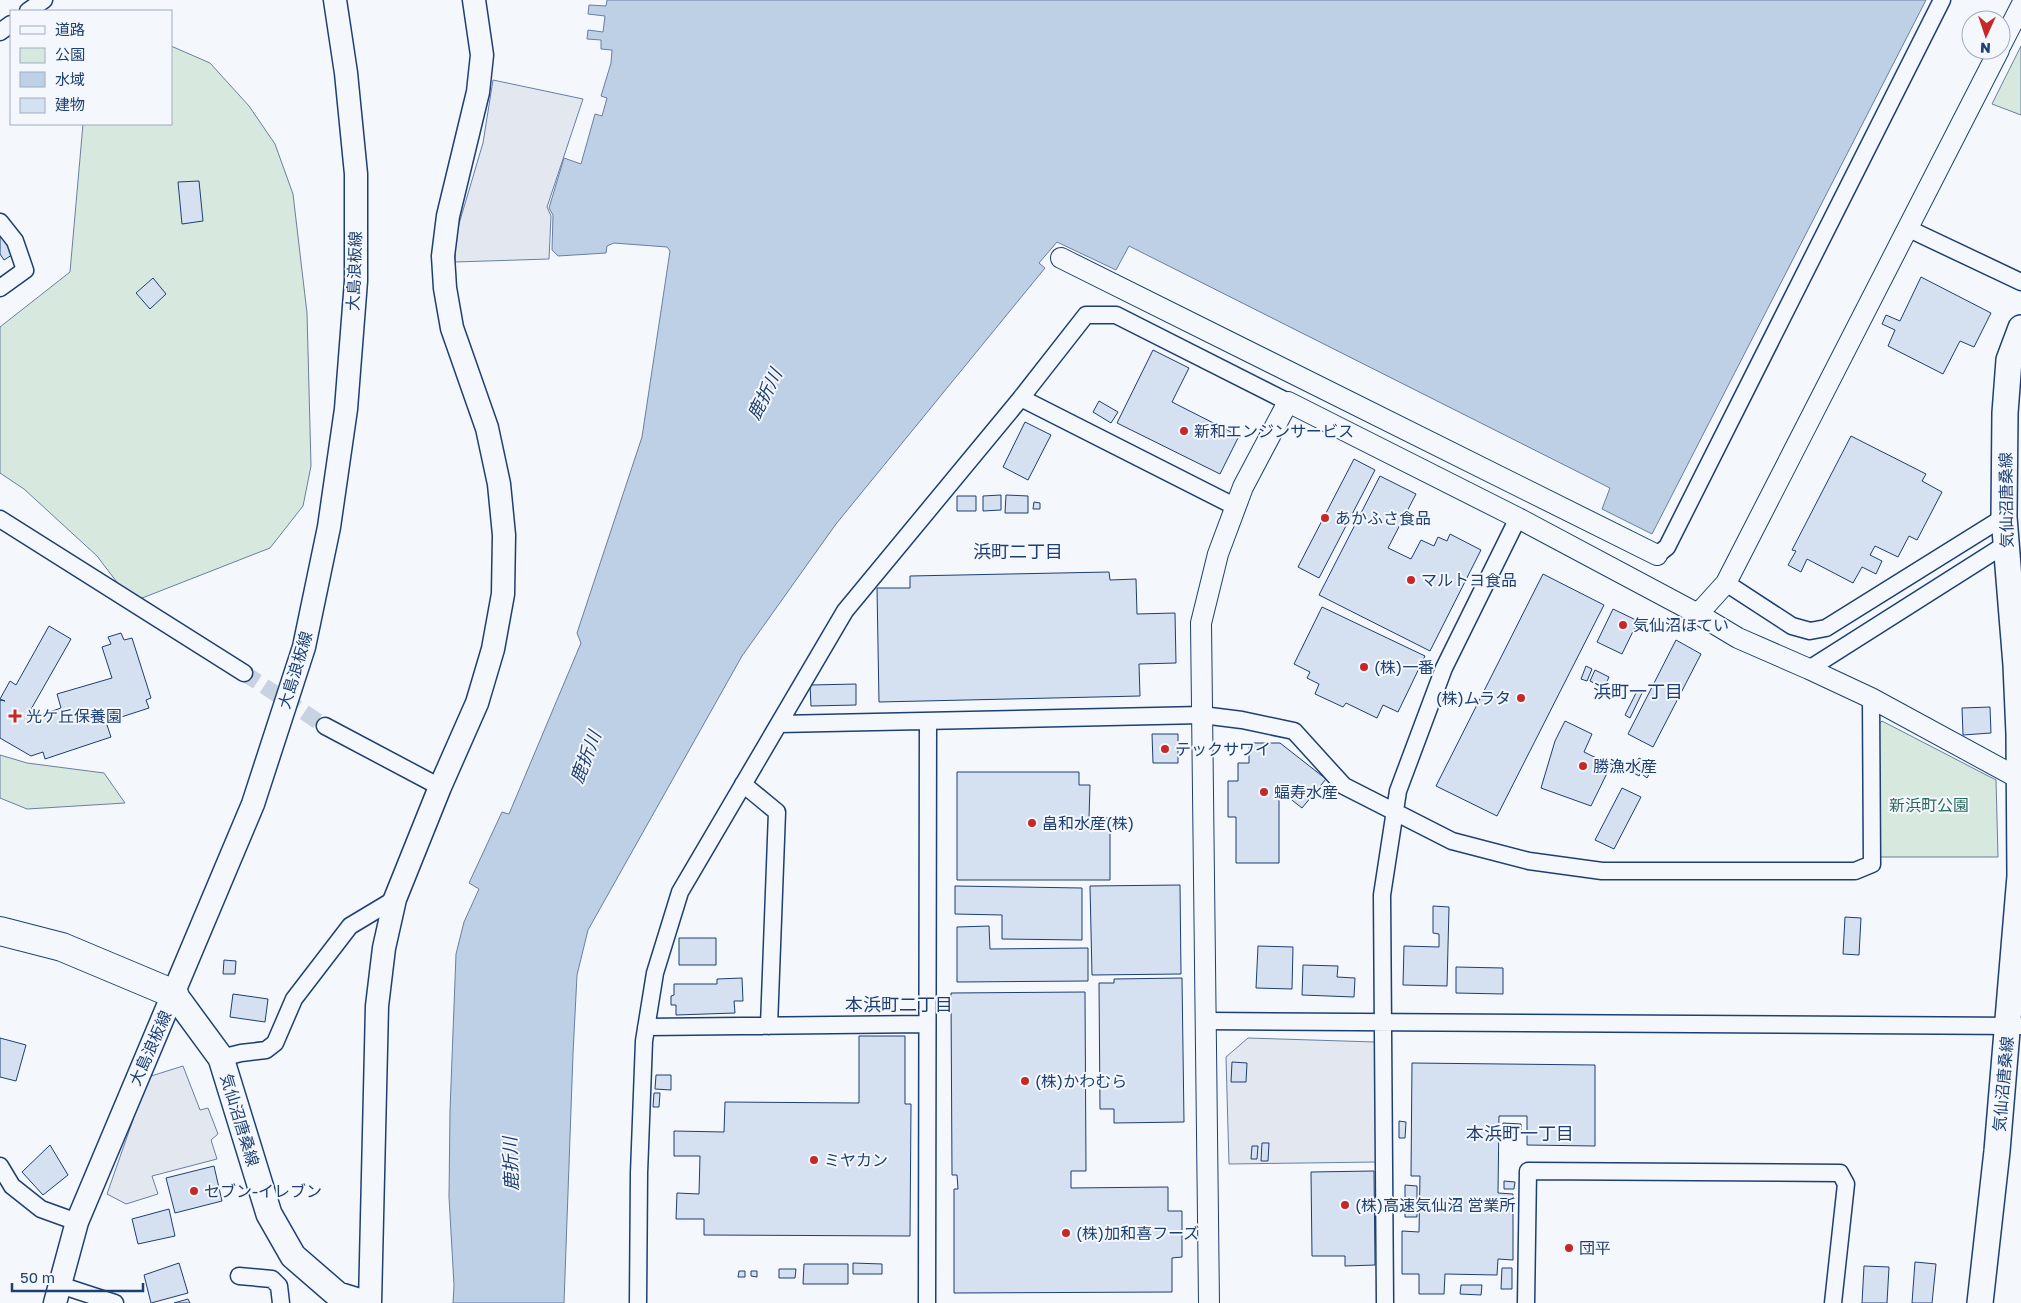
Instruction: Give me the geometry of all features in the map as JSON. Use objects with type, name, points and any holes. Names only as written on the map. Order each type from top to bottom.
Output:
[{"type":"highway","points":[[0,931],[62,947],[174,994]]},
{"type":"main road","name":"大島浪板線","points":[[58,1294],[77,1222],[252,804],[304,647],[329,527],[346,409],[356,271],[356,174],[346,73],[335,0]]},
{"type":"main road","points":[[370,1303],[377,1006],[384,948],[395,899],[440,787],[477,704],[493,649],[502,594],[504,535],[499,484],[487,428],[452,328],[444,288],[443,256],[448,216],[478,92],[482,55],[474,0]]},
{"type":"main road","name":"気仙沼唐桑線","points":[[1980,1303],[1997,1151],[2014,1025],[2020,876],[2021,779],[2016,665],[2004,517],[2005,404],[2010,360],[2021,328]]},
{"type":"main road","name":"気仙沼唐桑線","points":[[174,994],[221,1058],[269,1214],[293,1256],[338,1294],[364,1303]]},
{"type":"street","points":[[29,10],[44,0]]},
{"type":"street","points":[[1061,258],[1657,555],[1667,547],[1942,0]]},
{"type":"street","points":[[2011,26],[2021,6]]},
{"type":"street","points":[[1698,614],[1726,584],[1993,60]]},
{"type":"street","points":[[0,222],[15,240],[25,270],[0,288]]},
{"type":"street","points":[[1907,228],[2021,282]]},
{"type":"street","points":[[638,1303],[639,1173],[646,1027],[655,973],[680,892],[845,611],[1021,398],[1086,315],[1116,316],[1518,518],[1698,614],[1738,638],[1809,668],[1871,698],[2021,779]]},
{"type":"street","points":[[1021,398],[1236,507]]},
{"type":"street","points":[[1209,1303],[1201,623],[1218,554],[1236,507],[1244,487],[1288,402]]},
{"type":"street","points":[[1726,584],[1792,626],[1810,630],[1826,628],[2004,517]]},
{"type":"street","points":[[1384,1303],[1382,895],[1398,791],[1444,668],[1518,518]]},
{"type":"street","points":[[0,519],[244,673]]},
{"type":"street","points":[[1809,668],[2006,544]]},
{"type":"street","points":[[779,724],[1202,715],[1242,720],[1294,731],[1344,786],[1395,812],[1452,840],[1529,861],[1602,872],[1855,871],[1872,864],[1871,698]]},
{"type":"street","points":[[927,1303],[928,721]]},
{"type":"street","points":[[325,726],[440,787]]},
{"type":"street","points":[[744,784],[776,812],[769,1026]]},
{"type":"street","points":[[221,1058],[241,1052],[266,1050],[275,1043],[294,1000],[350,926],[395,899]]},
{"type":"street","points":[[1207,1021],[2014,1025]]},
{"type":"street","points":[[646,1027],[926,1024]]},
{"type":"street","points":[[0,1166],[12,1186],[40,1209],[77,1222]]},
{"type":"street","points":[[1526,1303],[1528,1172],[1840,1173],[1846,1184],[1833,1303]]},
{"type":"street","points":[[239,1276],[272,1279],[279,1286],[281,1303]]},
{"type":"street","points":[[58,1294],[114,1303]]},
{"type":"green space","points":[[172,46],[210,63],[249,106],[275,144],[293,194],[307,313],[311,466],[303,506],[270,548],[132,602],[97,556],[24,489],[0,473],[0,327],[70,272],[83,125],[172,125]]},
{"type":"green space","points":[[2021,46],[2021,115],[1992,104]]},
{"type":"green space","name":"新浜町公園","points":[[1882,721],[1996,780],[1998,857],[1877,857],[1875,728]]},
{"type":"green space","points":[[0,755],[27,763],[104,773],[125,803],[27,809],[0,798]]},
{"type":"shaded area","points":[[493,80],[583,99],[547,207],[551,216],[549,259],[455,262],[456,234],[483,143]]},
{"type":"shaded area","points":[[1248,1038],[1375,1042],[1377,1162],[1229,1164],[1226,1057]]},
{"type":"shaded area","points":[[183,1066],[200,1110],[208,1108],[218,1134],[211,1140],[217,1159],[152,1176],[158,1194],[126,1204],[107,1194],[148,1077]]},
{"type":"water","name":"鹿折川","points":[[607,0],[1926,0],[1652,534],[1602,509],[1610,488],[1129,246],[1116,270],[1057,242],[1039,263],[1045,268],[836,524],[742,656],[588,930],[577,975],[564,1303],[453,1303],[454,1285],[449,1197],[450,1111],[456,954],[464,922],[479,889],[469,883],[502,812],[509,814],[581,643],[577,633],[642,437],[670,251],[667,247],[614,243],[607,246],[606,253],[558,256],[552,250],[553,215],[549,208],[564,158],[581,164],[595,114],[602,116],[607,98],[601,96],[611,63],[612,50],[601,49],[601,40],[587,39],[588,30],[603,32],[605,16],[588,14],[589,5],[606,6]]},
{"type":"building","points":[[199,181],[203,221],[182,224],[178,182]]},
{"type":"building","points":[[0,234],[15,253],[4,260],[0,254]]},
{"type":"building","points":[[1921,277],[1991,313],[1974,347],[1960,341],[1943,374],[1888,346],[1895,330],[1882,324],[1886,315],[1900,321]]},
{"type":"building","points":[[153,278],[166,294],[150,309],[136,293]]},
{"type":"building","points":[[1153,350],[1189,368],[1172,402],[1239,436],[1220,474],[1117,423]]},
{"type":"building","points":[[1099,401],[1118,412],[1111,423],[1093,412]]},
{"type":"building","points":[[1025,422],[1051,435],[1028,480],[1003,467]]},
{"type":"building","points":[[1851,436],[1926,474],[1922,481],[1942,492],[1917,540],[1909,536],[1898,557],[1875,546],[1870,555],[1882,561],[1876,574],[1862,567],[1853,583],[1807,559],[1801,572],[1788,565],[1796,551],[1792,550]]},
{"type":"building","points":[[1354,459],[1375,470],[1319,578],[1298,567]]},
{"type":"building","points":[[1380,476],[1416,494],[1388,548],[1411,559],[1421,540],[1434,546],[1438,537],[1447,541],[1450,534],[1481,550],[1430,651],[1319,595]]},
{"type":"building","points":[[1001,495],[1001,510],[983,511],[983,496]]},
{"type":"building","points":[[1006,495],[1028,496],[1028,513],[1005,513]]},
{"type":"building","points":[[957,496],[976,496],[976,511],[957,511]]},
{"type":"building","points":[[1034,502],[1040,503],[1040,509],[1033,509]]},
{"type":"building","points":[[1109,572],[1110,580],[1136,579],[1137,614],[1175,613],[1176,663],[1139,664],[1140,696],[879,702],[877,588],[910,588],[910,576]]},
{"type":"building","points":[[1543,574],[1604,605],[1497,816],[1436,786]]},
{"type":"building","points":[[1322,607],[1425,656],[1398,712],[1383,705],[1377,718],[1346,703],[1343,707],[1315,694],[1319,684],[1307,678],[1310,672],[1294,664]]},
{"type":"building","points":[[1613,609],[1638,621],[1622,654],[1597,642]]},
{"type":"building","points":[[49,626],[71,639],[30,711],[38,716],[61,708],[57,694],[112,678],[102,647],[111,644],[108,637],[121,633],[124,640],[132,638],[151,698],[146,700],[149,708],[106,722],[111,737],[45,759],[43,752],[31,756],[0,738],[0,700],[5,701],[0,699],[10,681],[16,685]]},
{"type":"building","points":[[1676,640],[1701,654],[1653,747],[1628,734]]},
{"type":"building","points":[[1586,666],[1592,669],[1587,681],[1581,679]]},
{"type":"building","points":[[1595,670],[1609,677],[1604,688],[1590,681]]},
{"type":"building","points":[[856,684],[856,705],[811,706],[810,685]]},
{"type":"building","points":[[1638,689],[1643,691],[1630,718],[1625,715]]},
{"type":"building","points":[[1990,707],[1991,733],[1963,735],[1962,708]]},
{"type":"building","points":[[1565,721],[1592,734],[1584,752],[1611,765],[1591,806],[1541,788],[1555,741]]},
{"type":"building","points":[[1152,734],[1178,734],[1178,763],[1153,763]]},
{"type":"building","points":[[1249,743],[1280,743],[1326,779],[1302,808],[1279,790],[1279,863],[1236,863],[1236,817],[1228,817],[1228,781],[1238,781],[1238,763],[1249,763]]},
{"type":"building","points":[[1639,758],[1646,762],[1639,776],[1632,772]]},
{"type":"building","points":[[1648,764],[1653,767],[1647,778],[1643,775]]},
{"type":"building","points":[[957,772],[1079,772],[1079,785],[1090,785],[1089,818],[1110,818],[1110,880],[957,880]]},
{"type":"building","points":[[1622,788],[1641,797],[1614,849],[1595,840]]},
{"type":"building","points":[[1180,885],[1181,974],[1092,975],[1090,886]]},
{"type":"building","points":[[955,886],[1082,888],[1082,940],[1002,939],[1002,915],[955,914]]},
{"type":"building","points":[[1433,906],[1449,907],[1447,986],[1403,985],[1404,946],[1439,947],[1439,934],[1433,933]]},
{"type":"building","points":[[1845,917],[1861,918],[1859,955],[1843,954]]},
{"type":"building","points":[[989,926],[990,949],[1088,948],[1088,981],[957,982],[957,927]]},
{"type":"building","points":[[679,938],[716,938],[716,965],[679,965]]},
{"type":"building","points":[[1258,946],[1293,947],[1292,989],[1256,988]]},
{"type":"building","points":[[224,960],[236,961],[235,974],[223,974]]},
{"type":"building","points":[[1303,965],[1338,966],[1337,977],[1355,978],[1354,997],[1302,995]]},
{"type":"building","points":[[1456,967],[1503,968],[1503,994],[1456,993]]},
{"type":"building","points":[[742,978],[743,1001],[734,1001],[735,1013],[676,1015],[676,1005],[671,1005],[671,996],[674,995],[674,984],[717,984],[717,979]]},
{"type":"building","points":[[1182,978],[1184,1122],[1114,1123],[1114,1109],[1100,1109],[1099,983],[1114,983],[1114,979]]},
{"type":"building","points":[[1085,992],[1086,1171],[1071,1171],[1071,1188],[1168,1187],[1168,1211],[1182,1211],[1182,1257],[1172,1258],[1172,1292],[954,1293],[954,1189],[958,1189],[957,1175],[952,1175],[951,993]]},
{"type":"building","points":[[233,994],[268,999],[265,1022],[230,1017]]},
{"type":"building","points":[[859,1036],[905,1036],[905,1104],[911,1104],[910,1236],[704,1235],[704,1219],[676,1219],[677,1193],[699,1194],[700,1156],[674,1156],[674,1131],[724,1132],[725,1102],[859,1103]]},
{"type":"building","points":[[0,1038],[26,1045],[16,1081],[0,1077]]},
{"type":"building","points":[[1232,1062],[1247,1063],[1246,1082],[1231,1082]]},
{"type":"building","points":[[1412,1063],[1595,1065],[1595,1146],[1527,1145],[1527,1116],[1499,1116],[1498,1193],[1513,1194],[1513,1260],[1498,1259],[1497,1275],[1445,1274],[1444,1294],[1419,1294],[1419,1274],[1402,1274],[1402,1231],[1419,1232],[1420,1176],[1411,1176]]},
{"type":"building","points":[[656,1075],[671,1075],[671,1090],[655,1089]]},
{"type":"building","points":[[654,1093],[660,1093],[659,1107],[653,1107]]},
{"type":"building","points":[[1399,1121],[1406,1122],[1405,1138],[1399,1138]]},
{"type":"building","points":[[1503,1123],[1521,1124],[1521,1134],[1502,1133]]},
{"type":"building","points":[[1262,1143],[1269,1143],[1268,1161],[1261,1161]]},
{"type":"building","points":[[50,1145],[68,1175],[43,1195],[22,1172]]},
{"type":"building","points":[[1252,1146],[1258,1146],[1257,1159],[1251,1159]]},
{"type":"building","points":[[214,1166],[222,1201],[175,1213],[166,1178]]},
{"type":"building","points":[[1374,1171],[1375,1265],[1345,1266],[1345,1256],[1312,1256],[1311,1172]]},
{"type":"building","points":[[1504,1181],[1515,1182],[1514,1189],[1504,1189]]},
{"type":"building","points":[[1405,1185],[1417,1186],[1417,1217],[1405,1217]]},
{"type":"building","points":[[169,1209],[175,1236],[138,1244],[132,1219]]},
{"type":"building","points":[[1915,1262],[1936,1264],[1932,1303],[1912,1303]]},
{"type":"building","points":[[179,1263],[188,1293],[151,1303],[144,1275]]},
{"type":"building","points":[[853,1263],[882,1264],[882,1274],[853,1274]]},
{"type":"building","points":[[804,1264],[848,1264],[848,1284],[803,1284]]},
{"type":"building","points":[[1864,1266],[1889,1267],[1887,1303],[1862,1303]]},
{"type":"building","points":[[1502,1268],[1512,1268],[1512,1289],[1501,1289]]},
{"type":"building","points":[[779,1269],[796,1269],[795,1278],[779,1278]]},
{"type":"building","points":[[739,1271],[745,1271],[745,1277],[738,1277]]},
{"type":"building","points":[[751,1271],[757,1271],[757,1277],[751,1276]]},
{"type":"building","points":[[1461,1285],[1482,1285],[1481,1295],[1460,1294]]},
{"type":"building","points":[[188,1299],[190,1303],[174,1303]]},
{"type":"tunnel","points":[[244,673],[325,726]]},
{"type":"place","name":"新和エンジンサービス","points":[[1184,431]]},
{"type":"place","name":"あかふさ食品","points":[[1325,518]]},
{"type":"place","name":"マルトヨ食品","points":[[1411,580]]},
{"type":"place","name":"気仙沼ほてい","points":[[1623,625]]},
{"type":"place","name":"(株)一番","points":[[1364,667]]},
{"type":"place","name":"(株)ムラタ","points":[[1521,698]]},
{"type":"place","name":"光ケ丘保養園","points":[[15,716]]},
{"type":"place","name":"テックサワイ","points":[[1165,749]]},
{"type":"place","name":"勝漁水産","points":[[1583,766]]},
{"type":"place","name":"蝠寿水産","points":[[1264,792]]},
{"type":"place","name":"畠和水産(株)","points":[[1032,823]]},
{"type":"place","name":"(株)かわむら","points":[[1025,1081]]},
{"type":"place","name":"ミヤカン","points":[[814,1160]]},
{"type":"place","name":"セブン-イレブン","points":[[194,1191]]},
{"type":"place","name":"(株)高速気仙沼 営業所","points":[[1345,1205]]},
{"type":"place","name":"(株)加和喜フーズ","points":[[1066,1233]]},
{"type":"place","name":"団平","points":[[1569,1248]]},
{"type":"district","name":"浜町二丁目","points":[[1018,551]]},
{"type":"district","name":"浜町一丁目","points":[[1638,691]]},
{"type":"district","name":"本浜町二丁目","points":[[899,1004]]},
{"type":"district","name":"本浜町一丁目","points":[[1520,1133]]}]
